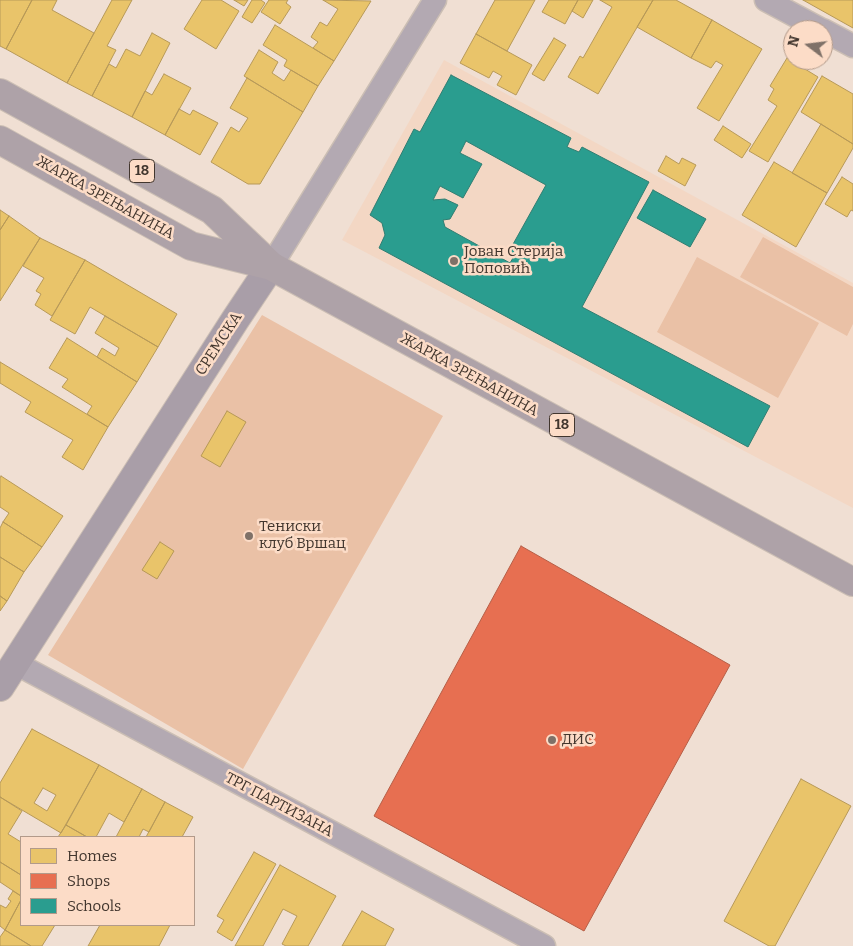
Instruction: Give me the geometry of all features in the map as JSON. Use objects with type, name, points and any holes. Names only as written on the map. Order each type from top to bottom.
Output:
[{"type":"main road","name":"ЖАРКА ЗРЕЊАНИНА","points":[[0,94],[212,210],[271,266]]},
{"type":"main road","name":"ЖАРКА ЗРЕЊАНИНА","points":[[0,140],[191,246],[271,266],[853,582]]},
{"type":"street","name":"СРЕМСКА","points":[[0,687],[229,328],[271,266],[434,0]]},
{"type":"street","points":[[766,0],[804,20]]},
{"type":"street","points":[[833,35],[853,46]]},
{"type":"street","name":"ТРГ ПАРТИЗАНА","points":[[15,663],[544,946]]},
{"type":"shaded area","points":[[444,60],[853,283],[853,508],[342,240]]},
{"type":"shaded area","points":[[763,237],[853,287],[853,324],[847,336],[740,277]]},
{"type":"shaded area","points":[[697,257],[819,323],[778,398],[657,332]]},
{"type":"shaded area","name":"Тениски клуб Вршац","points":[[262,315],[443,416],[243,769],[48,655]]},
{"type":"building: Homes","points":[[0,0],[32,0],[6,49],[0,46]]},
{"type":"building: Homes","points":[[32,0],[57,0],[52,10],[94,33],[67,83],[6,49]]},
{"type":"building: Homes","points":[[112,0],[132,0],[107,46],[116,50],[92,96],[67,83]]},
{"type":"building: Homes","points":[[202,0],[221,0],[239,11],[216,49],[184,29]]},
{"type":"building: Homes","points":[[234,0],[248,0],[244,6]]},
{"type":"building: Homes","points":[[252,0],[261,0],[265,3],[252,23],[242,17]]},
{"type":"building: Homes","points":[[269,0],[288,0],[286,3],[291,7],[280,24],[261,12]]},
{"type":"building: Homes","points":[[323,0],[371,1],[334,61],[313,48],[318,42],[311,37],[320,22],[327,26],[338,9]]},
{"type":"building: Homes","points":[[495,0],[535,0],[507,51],[476,34]]},
{"type":"building: Homes","points":[[549,0],[578,0],[565,24],[542,12]]},
{"type":"building: Homes","points":[[578,0],[593,0],[583,18],[572,11]]},
{"type":"building: Homes","points":[[600,0],[653,0],[598,94],[568,77],[580,56],[583,58],[612,7]]},
{"type":"building: Homes","points":[[653,0],[676,0],[712,20],[691,58],[637,27]]},
{"type":"building: Homes","points":[[803,0],[853,0],[853,28]]},
{"type":"building: Homes","points":[[712,20],[762,49],[719,121],[697,108],[723,65],[716,61],[711,68],[691,58]]},
{"type":"building: Homes","points":[[275,25],[334,61],[318,86],[284,66],[287,60],[263,45]]},
{"type":"building: Homes","points":[[152,33],[170,43],[132,117],[92,96],[109,64],[116,68],[126,49],[140,56]]},
{"type":"building: Homes","points":[[476,34],[532,65],[516,95],[497,85],[502,76],[493,71],[489,78],[460,63]]},
{"type":"building: Homes","points":[[554,38],[566,45],[544,81],[532,74]]},
{"type":"building: Homes","points":[[259,50],[278,62],[272,73],[284,81],[291,70],[318,86],[303,112],[244,76]]},
{"type":"building: Homes","points":[[783,65],[783,70],[807,70],[818,77],[768,162],[749,151],[777,106],[768,100],[774,89],[770,86]]},
{"type":"building: Homes","points":[[164,74],[191,88],[165,135],[132,117],[145,91],[152,95]]},
{"type":"building: Homes","points":[[822,76],[853,94],[853,144],[801,112]]},
{"type":"building: Homes","points":[[247,78],[303,112],[260,184],[248,184],[211,162],[231,127],[239,132],[248,118],[230,108]]},
{"type":"building: Homes","points":[[179,109],[190,115],[193,110],[218,123],[200,155],[165,135]]},
{"type":"building: Homes","points":[[821,124],[853,144],[853,148],[827,193],[792,173]]},
{"type":"building: Homes","points":[[723,126],[751,144],[742,158],[714,140]]},
{"type":"building: Homes","points":[[666,156],[679,164],[682,158],[696,165],[685,186],[658,171]]},
{"type":"building: Homes","points":[[774,162],[827,193],[796,247],[742,215]]},
{"type":"building: Homes","points":[[842,177],[853,184],[853,211],[851,210],[847,217],[825,204]]},
{"type":"building: Homes","points":[[0,210],[9,216],[0,230]]},
{"type":"building: Homes","points":[[9,216],[40,238],[0,301],[0,230]]},
{"type":"building: Homes","points":[[40,238],[85,260],[52,316],[35,305],[41,294],[36,291],[44,278],[23,266]]},
{"type":"building: Homes","points":[[85,260],[177,314],[158,347],[90,307],[75,334],[50,320]]},
{"type":"building: Homes","points":[[105,316],[158,347],[137,382],[97,357],[102,348],[115,356],[119,348],[95,333]]},
{"type":"building: Homes","points":[[67,338],[137,382],[108,427],[87,414],[92,406],[62,387],[68,379],[49,368]]},
{"type":"building: Homes","points":[[0,362],[108,427],[83,470],[62,457],[73,440],[25,412],[31,402],[0,383]]},
{"type":"building: Homes","points":[[227,411],[246,422],[220,467],[201,456]]},
{"type":"building: Homes","points":[[1,476],[63,516],[42,547],[3,522],[9,513],[0,507]]},
{"type":"building: Homes","points":[[3,522],[42,547],[24,572],[0,557],[0,528]]},
{"type":"building: Homes","points":[[160,542],[174,551],[157,579],[142,570]]},
{"type":"building: Homes","points":[[0,557],[24,572],[7,601],[0,596]]},
{"type":"building: Homes","points":[[0,596],[7,601],[0,611]]},
{"type":"building: Homes","points":[[32,729],[99,765],[61,833],[0,797],[0,783]],"holes":[[[43,788],[56,795],[47,811],[34,803]]]},
{"type":"building: Homes","points":[[99,765],[142,789],[124,822],[109,813],[97,836],[85,836],[66,825]]},
{"type":"building: Homes","points":[[801,779],[851,806],[775,946],[769,946],[724,921]]},
{"type":"building: Homes","points":[[142,789],[165,802],[149,832],[143,829],[140,836],[117,836]]},
{"type":"building: Homes","points":[[0,797],[22,811],[8,834],[20,841],[20,874],[0,862]]},
{"type":"building: Homes","points":[[165,802],[193,817],[183,836],[147,836]]},
{"type":"building: Homes","points":[[66,825],[85,836],[59,836]]},
{"type":"building: Homes","points":[[254,852],[276,864],[232,941],[217,932],[224,920],[217,916]]},
{"type":"building: Homes","points":[[0,862],[20,874],[20,895],[0,882]]},
{"type":"building: Homes","points":[[280,865],[336,896],[308,946],[286,946],[282,944],[297,916],[283,909],[263,946],[235,946]]},
{"type":"building: Homes","points":[[13,891],[20,895],[20,902],[5,930],[0,926],[0,905],[6,908],[11,901],[8,899]]},
{"type":"building: Homes","points":[[20,902],[20,926],[54,926],[42,946],[31,946],[5,930]]},
{"type":"building: Homes","points":[[362,911],[394,929],[385,946],[342,946]]},
{"type":"building: Homes","points":[[99,926],[169,926],[159,946],[88,946]]},
{"type":"building: Homes","points":[[5,930],[31,946],[0,946],[0,937]]},
{"type":"building: Shops","name":"ДИС","points":[[521,546],[730,665],[584,931],[374,816]]},
{"type":"building: Schools","name":"Јован Стерија Поповић","points":[[451,75],[571,138],[567,147],[579,152],[582,147],[649,182],[582,307],[770,406],[748,447],[379,248],[385,235],[382,223],[370,215],[414,129],[420,132]],"holes":[[[466,141],[546,185],[507,255],[513,258],[510,263],[445,227],[443,220],[450,219],[458,205],[445,199],[433,200],[440,186],[463,198],[482,164],[460,153]]]},
{"type":"building: Schools","points":[[653,190],[706,219],[690,247],[637,218]]},
{"type":"place","name":"Јован Стерија Поповић","points":[[454,261]]},
{"type":"place","name":"Тениски клуб Вршац","points":[[249,536]]},
{"type":"place","name":"ДИС","points":[[552,740]]}]
